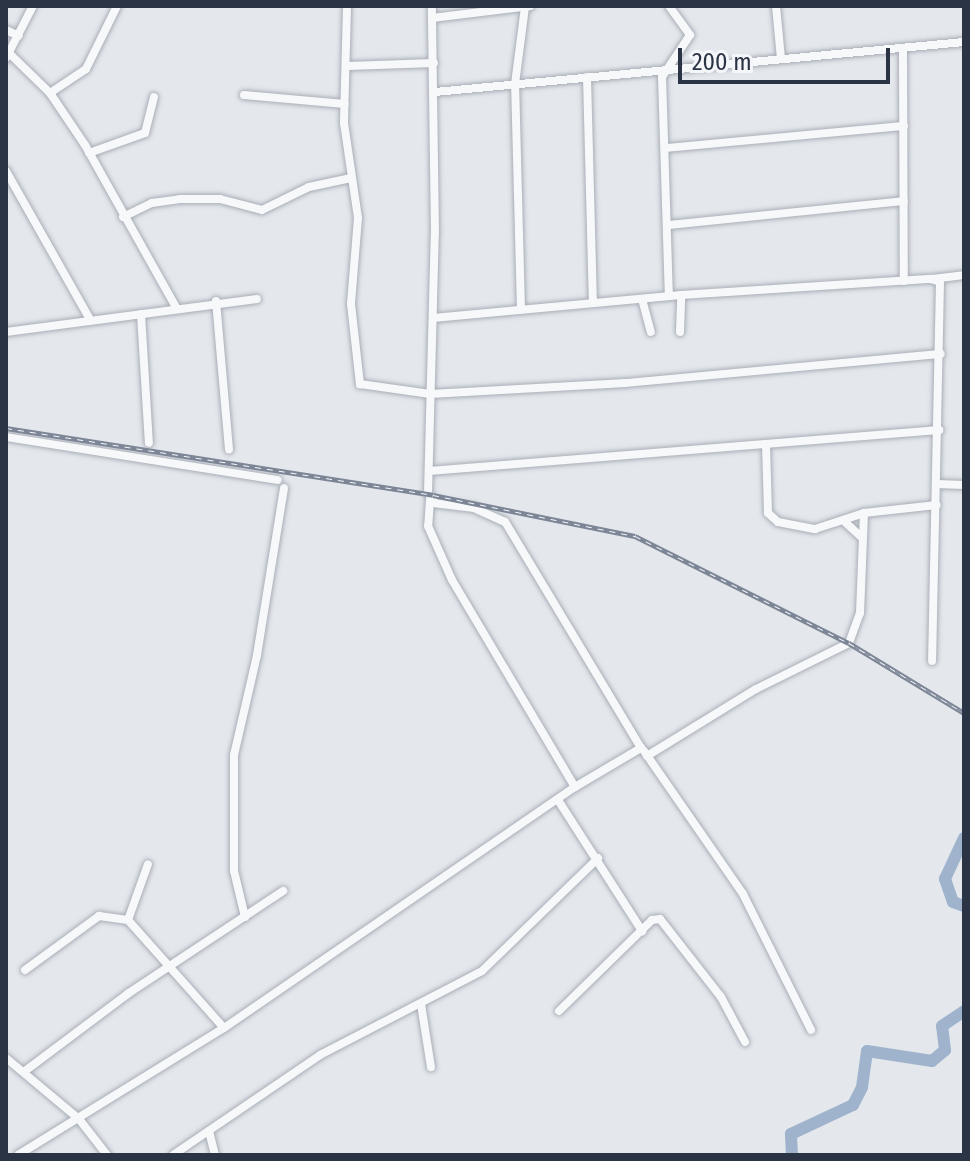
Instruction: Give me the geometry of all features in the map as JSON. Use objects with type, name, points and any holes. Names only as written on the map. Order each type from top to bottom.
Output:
[{"type":"street","points":[[33,6],[8,56],[50,93],[89,153],[176,307]]},
{"type":"street","points":[[50,93],[86,69],[117,6]]},
{"type":"street","points":[[347,6],[345,104],[351,178],[358,218],[351,304],[356,377],[365,386],[430,394],[626,383],[941,354]]},
{"type":"street","points":[[432,6],[435,92],[428,526],[452,580],[575,787]]},
{"type":"street","points":[[432,18],[527,6],[515,84],[521,310]]},
{"type":"street","points":[[669,6],[690,35],[664,74],[669,296]]},
{"type":"street","points":[[776,6],[781,59]]},
{"type":"street","points":[[6,30],[19,36]]},
{"type":"street","points":[[435,92],[587,77],[652,72],[664,74],[781,59],[964,42]]},
{"type":"street","points":[[903,49],[904,281]]},
{"type":"street","points":[[348,66],[434,63]]},
{"type":"street","points":[[587,77],[593,303]]},
{"type":"street","points":[[244,95],[345,104]]},
{"type":"street","points":[[89,153],[145,133],[154,97]]},
{"type":"street","points":[[666,148],[904,126]]},
{"type":"street","points":[[6,171],[89,318]]},
{"type":"street","points":[[123,217],[152,203],[180,199],[220,199],[262,210],[309,187],[351,178]]},
{"type":"street","points":[[668,225],[904,201]]},
{"type":"street","points":[[433,318],[681,295],[964,275]]},
{"type":"street","points":[[931,279],[943,290],[932,661]]},
{"type":"street","points":[[680,332],[681,295]]},
{"type":"street","points":[[8,328],[141,314],[216,301],[257,299]]},
{"type":"street","points":[[642,299],[651,332]]},
{"type":"street","points":[[216,301],[229,449]]},
{"type":"street","points":[[141,314],[149,443]]},
{"type":"street","points":[[429,471],[939,430]]},
{"type":"street","points":[[6,437],[281,484],[257,655],[237,739],[232,843],[245,917]]},
{"type":"street","points":[[766,445],[772,519],[815,529],[864,513],[937,505]]},
{"type":"street","points":[[937,484],[964,485]]},
{"type":"street","points":[[430,500],[474,508],[505,522],[644,752],[743,894],[811,1030]]},
{"type":"street","points":[[18,1155],[224,1028],[575,787],[756,689],[849,643],[860,613],[864,513]]},
{"type":"street","points":[[844,521],[861,537]]},
{"type":"street","points":[[558,800],[642,931]]},
{"type":"street","points":[[173,1155],[320,1055],[482,971],[598,858]]},
{"type":"street","points":[[128,920],[148,864]]},
{"type":"street","points":[[25,1071],[283,891]]},
{"type":"street","points":[[25,970],[99,916],[128,920],[173,966],[224,1028]]},
{"type":"street","points":[[559,1011],[656,919],[667,924],[721,997],[745,1042]]},
{"type":"street","points":[[421,1004],[431,1067]]},
{"type":"street","points":[[6,1058],[79,1119],[107,1155]]},
{"type":"street","points":[[209,1131],[215,1155]]},
{"type":"waterway","points":[[964,838],[945,879],[953,902],[964,906]]},
{"type":"waterway","points":[[792,1155],[791,1134],[853,1105],[862,1087],[867,1051],[932,1061],[945,1050],[942,1026],[964,1011]]},
{"type":"railway","points":[[6,428],[433,495],[635,536],[849,643],[964,713]]}]
